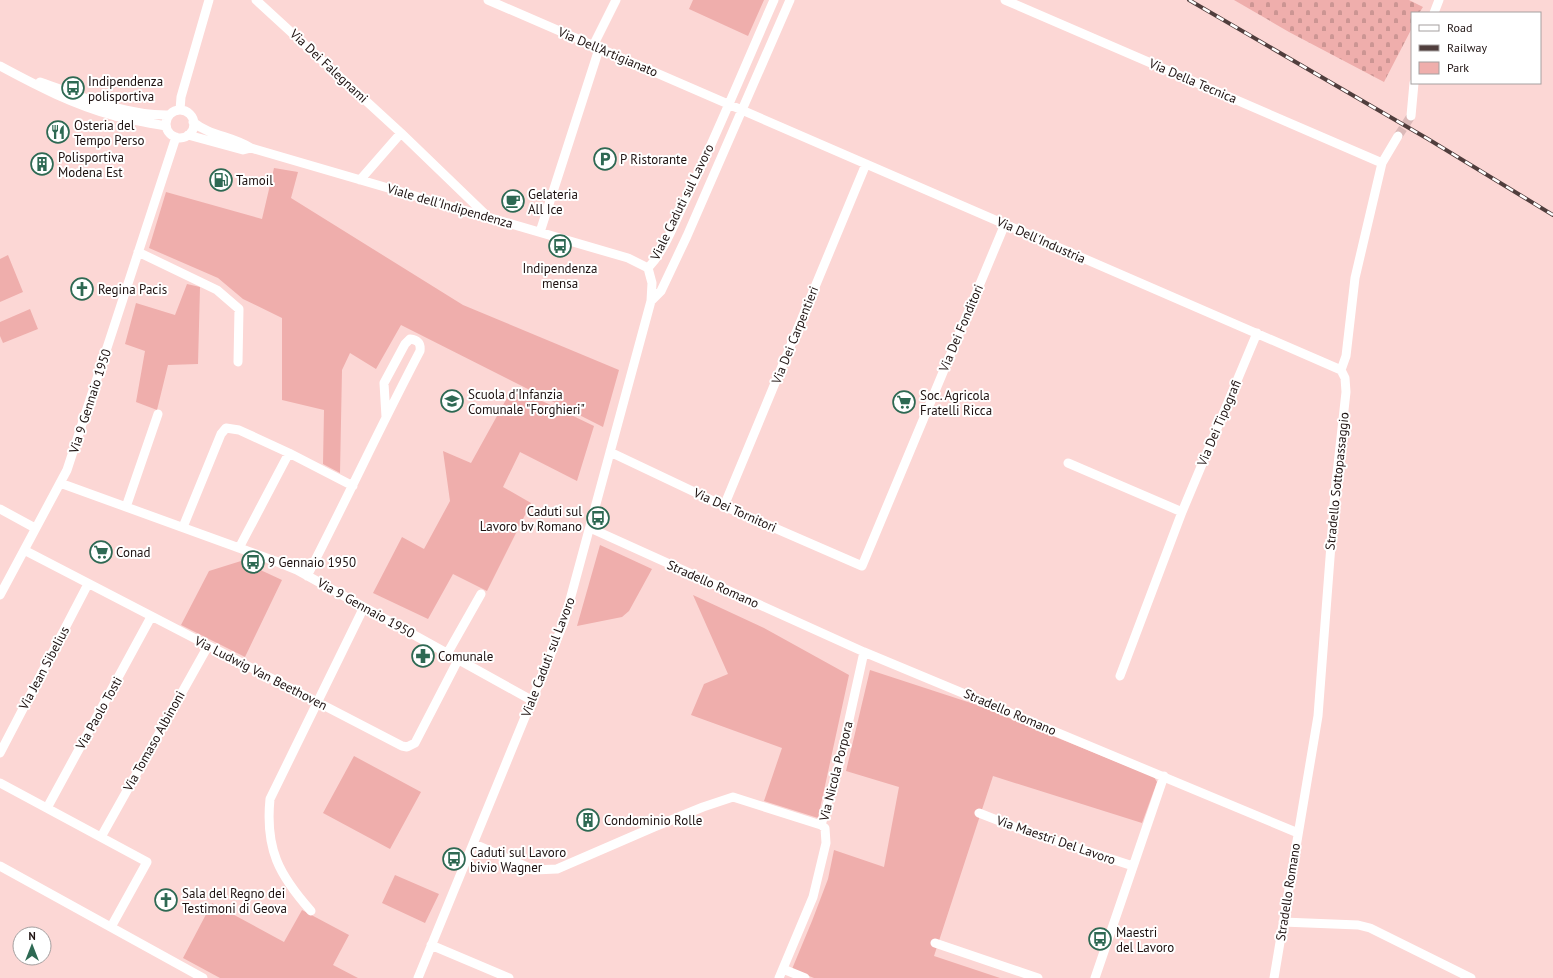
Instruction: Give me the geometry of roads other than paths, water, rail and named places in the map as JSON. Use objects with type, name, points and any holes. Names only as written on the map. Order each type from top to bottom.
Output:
[{"type":"street","points":[[180,110],[181,97],[209,0]]},
{"type":"street","name":"Via Dei Falegnami","points":[[256,0],[401,133],[487,217]]},
{"type":"street","name":"Via Dell'Artigianato","points":[[488,0],[728,105]]},
{"type":"street","points":[[540,232],[596,48],[616,0]]},
{"type":"street","name":"Viale Caduti sul Lavoro","points":[[418,978],[564,622],[651,301],[652,283],[648,268],[655,260],[702,166],[774,0]]},
{"type":"street","name":"Viale Caduti sul Lavoro","points":[[651,301],[661,291],[674,264],[790,0]]},
{"type":"street","name":"Via Della Tecnica","points":[[1005,0],[1382,163]]},
{"type":"street","points":[[0,66],[46,90],[76,103],[114,116],[166,126]]},
{"type":"street","points":[[13,73],[116,108],[169,115]]},
{"type":"street","points":[[1411,116],[1414,84]]},
{"type":"street","points":[[728,105],[741,110]]},
{"type":"street","points":[[176,110],[180,110],[188,112],[192,118],[192,129],[188,135],[176,137],[170,133],[166,126],[167,118],[176,110]]},
{"type":"street","name":"Via Dell'Industria","points":[[741,110],[1341,370]]},
{"type":"street","name":"Viale dell'Indipendenza","points":[[193,122],[206,130],[242,142],[251,148],[628,258],[648,268]]},
{"type":"street","points":[[360,180],[401,133]]},
{"type":"street","name":"Viale dell'Indipendenza","points":[[188,135],[243,150],[251,148]]},
{"type":"street","points":[[1341,370],[1346,356],[1355,278],[1382,163],[1398,136]]},
{"type":"street","name":"Via 9 Gennaio 1950","points":[[176,137],[74,450],[67,470],[60,483],[275,561],[307,576],[364,607],[532,701]]},
{"type":"street","name":"Via Dei Carpentieri","points":[[724,506],[866,164]]},
{"type":"street","name":"Via Dei Fonditori","points":[[862,566],[1005,224]]},
{"type":"street","points":[[138,252],[217,290],[239,309],[238,362]]},
{"type":"street","name":"Via Dei Tipografi","points":[[1120,676],[1182,512],[1257,333]]},
{"type":"street","points":[[307,576],[420,351],[421,346],[419,342],[410,339],[405,344],[384,383],[386,417]]},
{"type":"street","name":"Stradello Sottopassaggio","points":[[1298,833],[1318,716],[1335,492],[1346,392],[1345,378],[1341,370]]},
{"type":"street","points":[[126,507],[158,414]]},
{"type":"street","points":[[183,528],[221,434],[226,428],[238,430],[289,453],[353,486]]},
{"type":"street","name":"Via Dei Tornitori","points":[[610,452],[724,506],[862,566]]},
{"type":"street","points":[[239,548],[289,453]]},
{"type":"street","points":[[1068,463],[1182,512]]},
{"type":"street","points":[[0,595],[60,483]]},
{"type":"street","points":[[0,509],[35,528]]},
{"type":"street","name":"Stradello Romano","points":[[590,528],[864,652],[1298,833],[1274,978]]},
{"type":"street","name":"Via Ludwig Van Beethoven","points":[[24,550],[402,746],[411,746],[415,743],[458,660]]},
{"type":"street","name":"Via Jean Sibelius","points":[[0,753],[88,584]]},
{"type":"street","points":[[447,654],[481,594]]},
{"type":"street","points":[[311,911],[296,894],[276,860],[270,839],[268,820],[270,799],[364,607]]},
{"type":"street","name":"Via Paolo Tosti","points":[[47,808],[151,617]]},
{"type":"street","name":"Via Tomaso Albinoni","points":[[101,837],[208,646]]},
{"type":"street","name":"Via Nicola Porpora","points":[[779,978],[813,897],[826,843],[825,828],[821,824],[839,765],[864,652]]},
{"type":"street","name":"Via Maestri Del Lavoro","points":[[1095,978],[1164,776]]},
{"type":"street","points":[[0,783],[147,862],[110,927]]},
{"type":"street","points":[[474,844],[534,870],[557,869],[703,807],[734,798],[821,824]]},
{"type":"street","name":"Via Maestri Del Lavoro","points":[[979,813],[1025,831],[1133,866]]},
{"type":"street","points":[[0,866],[203,978]]},
{"type":"street","points":[[1283,922],[1358,925],[1370,928],[1471,978]]},
{"type":"street","points":[[936,943],[1038,978]]},
{"type":"street","points":[[431,945],[509,978]]},
{"type":"street","points":[[783,969],[805,978]]},
{"type":"tunnel","points":[[1398,136],[1411,116]]},
{"type":"railway","points":[[1189,0],[1428,139],[1553,215]]},
{"type":"place","name":"Indipendenza polisportiva","points":[[73,88]]},
{"type":"place","name":"Osteria del Tempo Perso","points":[[58,132]]},
{"type":"place","name":"P Ristorante","points":[[605,159]]},
{"type":"place","name":"Polisportiva Modena Est","points":[[42,164]]},
{"type":"place","name":"Tamoil","points":[[221,180]]},
{"type":"place","name":"Gelateria All Ice","points":[[513,201]]},
{"type":"place","name":"Indipendenza mensa","points":[[560,246]]},
{"type":"place","name":"Regina Pacis","points":[[82,289]]},
{"type":"place","name":"Scuola d'Infanzia Comunale \"Forghieri\"","points":[[452,401]]},
{"type":"place","name":"Soc. Agricola Fratelli Ricca","points":[[904,402]]},
{"type":"place","name":"Caduti sul Lavoro bv Romano","points":[[598,518]]},
{"type":"place","name":"Conad","points":[[101,552]]},
{"type":"place","name":"9 Gennaio 1950","points":[[253,562]]},
{"type":"place","name":"Comunale","points":[[423,656]]},
{"type":"place","name":"Condominio Rolle","points":[[588,820]]},
{"type":"place","name":"Caduti sul Lavoro bivio Wagner","points":[[454,859]]},
{"type":"place","name":"Sala del Regno dei Testimoni di Geova","points":[[166,900]]},
{"type":"place","name":"Maestri del Lavoro","points":[[1100,939]]}]
